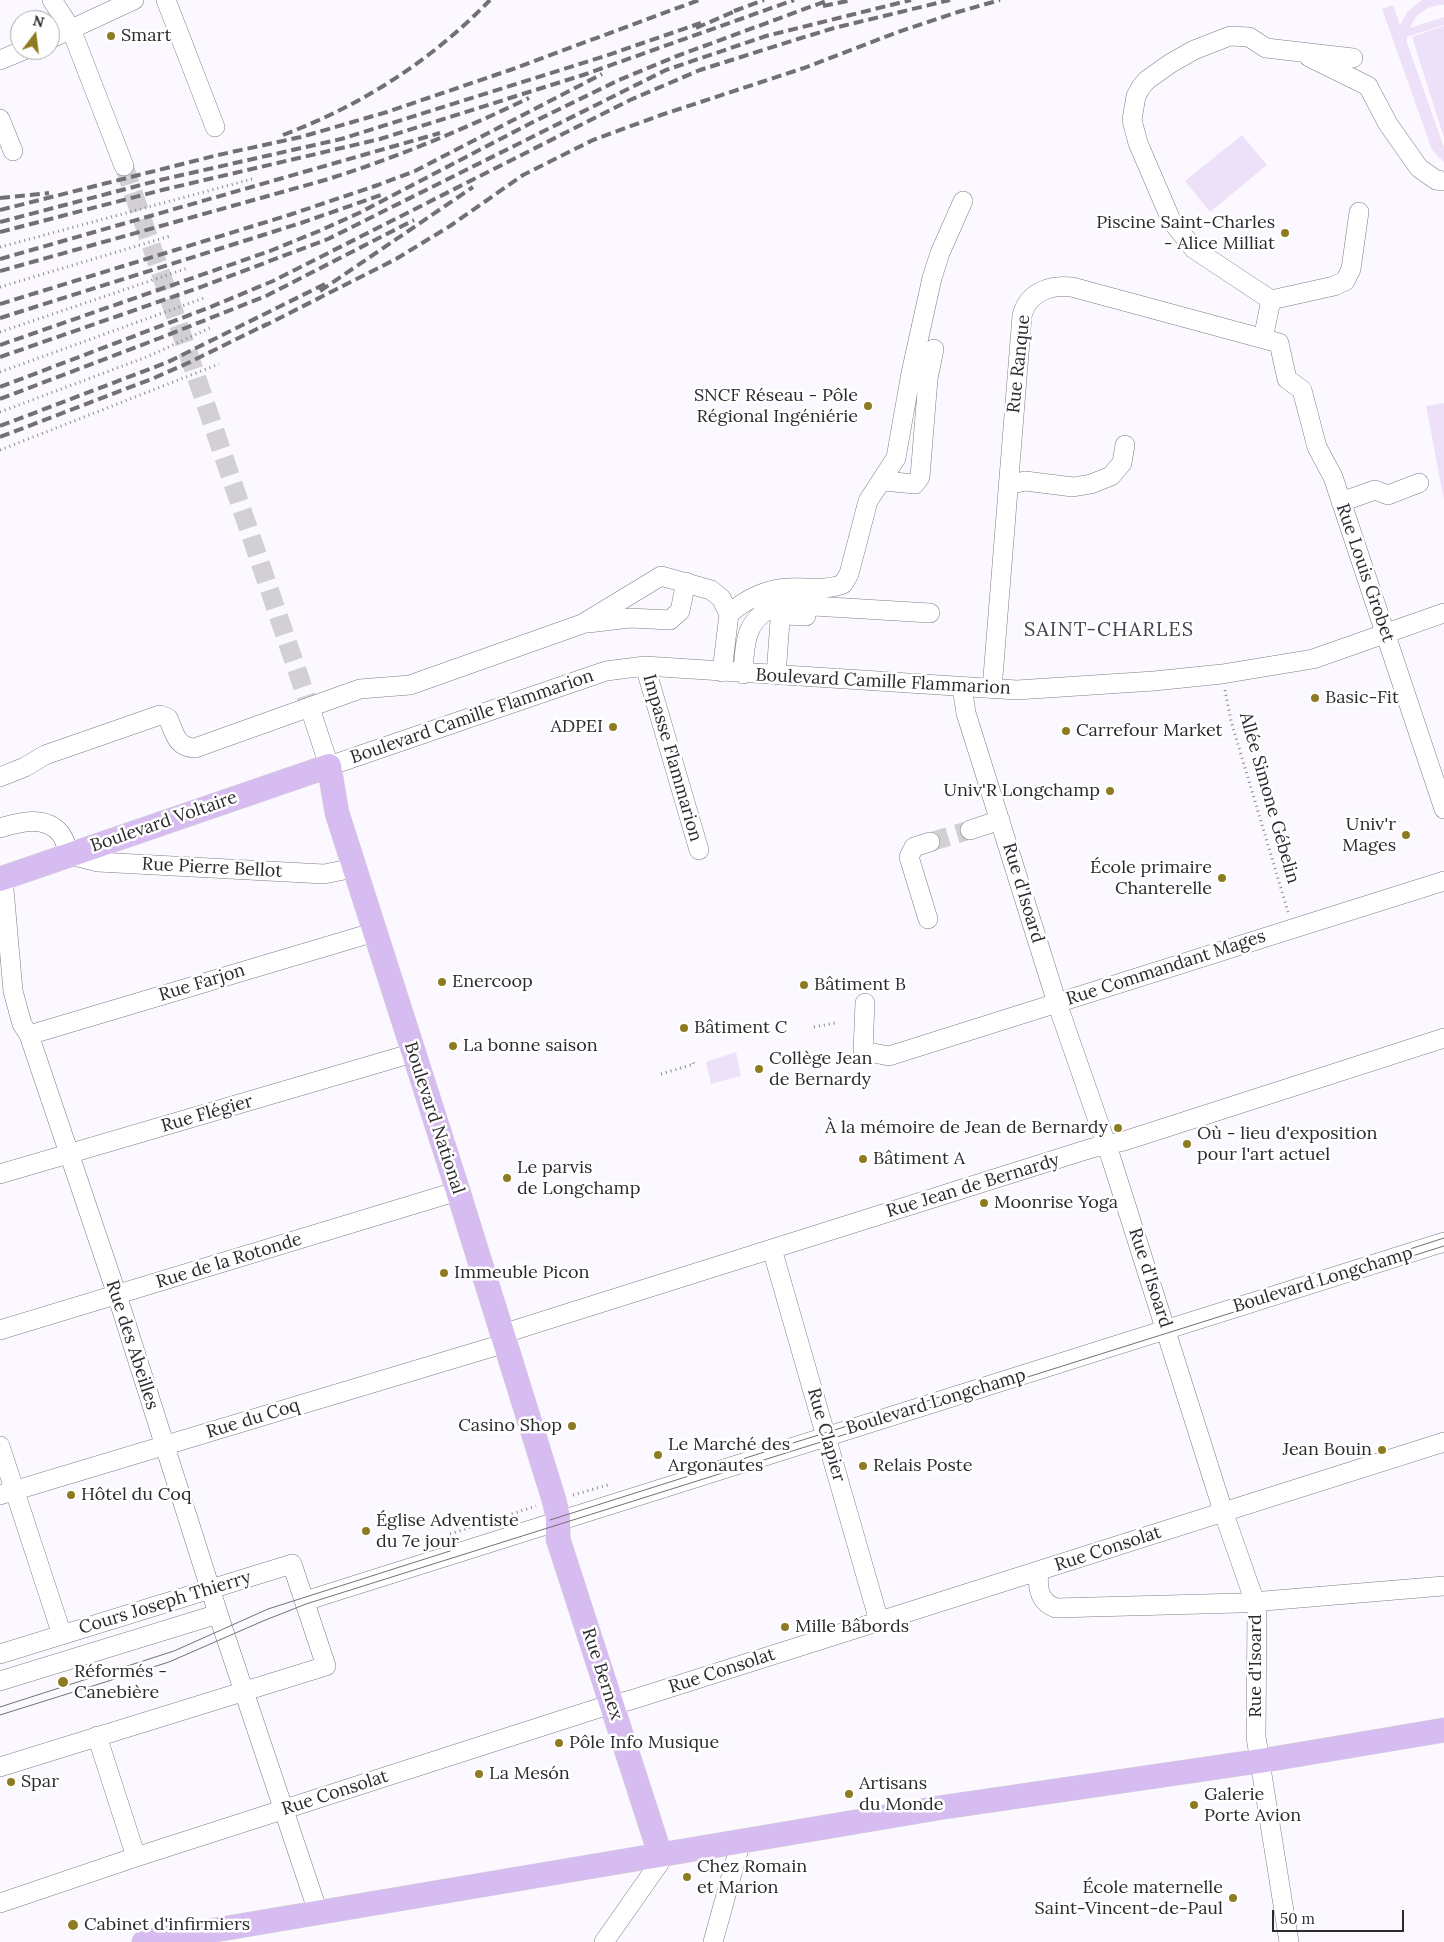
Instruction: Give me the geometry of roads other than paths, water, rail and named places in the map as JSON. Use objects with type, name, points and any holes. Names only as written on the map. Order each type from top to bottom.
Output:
[{"type":"main road","name":"Boulevard Voltaire","points":[[1,878],[329,766]]},
{"type":"main road","name":"Boulevard National","points":[[329,766],[334,805],[504,1338],[556,1507],[558,1521]]},
{"type":"main road","name":"Rue Bernex","points":[[558,1521],[558,1539],[660,1854]]},
{"type":"main road","points":[[144,1942],[938,1808],[1260,1761],[1444,1730]]},
{"type":"street","points":[[52,0],[71,29],[124,166]]},
{"type":"street","points":[[67,0],[71,29]]},
{"type":"street","points":[[60,34],[134,0]]},
{"type":"street","points":[[166,0],[215,128]]},
{"type":"street","points":[[1353,58],[1266,48],[1249,37],[1230,36],[1194,50],[1163,69],[1141,87],[1136,96],[1132,120],[1138,143],[1171,220],[1194,249],[1271,300],[1345,282],[1351,269],[1358,212]]},
{"type":"street","points":[[1296,51],[1368,86],[1388,124],[1419,168],[1436,180],[1444,180]]},
{"type":"street","points":[[0,119],[13,151]]},
{"type":"street","points":[[729,614],[740,604],[758,594],[788,588],[832,588],[843,584],[849,574],[868,501],[896,458],[911,373],[932,278],[940,253],[963,201]]},
{"type":"street","name":"Rue Ranque","points":[[992,689],[1022,316],[1024,307],[1031,298],[1040,292],[1062,285],[1271,341]]},
{"type":"street","points":[[1271,300],[1271,341]]},
{"type":"street","name":"Rue Louis Grobet","points":[[1271,341],[1287,379],[1302,390],[1317,447],[1332,477],[1341,502],[1444,809]]},
{"type":"street","points":[[883,480],[915,484],[920,477],[928,379],[934,349]]},
{"type":"street","points":[[1008,485],[1025,481],[1073,487],[1091,484],[1111,476],[1122,463],[1125,445]]},
{"type":"street","points":[[1341,502],[1375,490],[1388,495],[1419,483]]},
{"type":"street","points":[[0,777],[25,767],[45,755],[160,715],[168,718],[178,742],[185,747],[195,748],[360,689],[410,685],[582,624],[660,576],[711,590],[721,598],[729,614],[722,672]]},
{"type":"street","points":[[582,624],[630,618],[670,620],[680,611],[686,582]]},
{"type":"street","points":[[743,674],[745,647],[749,629],[758,616],[780,604],[930,618],[785,615],[780,621],[776,675]]},
{"type":"street","name":"Boulevard Camille Flammarion","points":[[329,766],[606,671],[645,666],[743,674],[1017,690],[1154,681],[1222,674],[1313,658],[1444,613]]},
{"type":"street","name":"Impasse Flammarion","points":[[645,666],[699,850]]},
{"type":"street","name":"Rue d'Isoard","points":[[962,687],[966,713],[1057,1003],[1167,1330],[1257,1613],[1256,1737],[1289,1942]]},
{"type":"street","name":"Boulevard National","points":[[312,714],[329,766]]},
{"type":"street","points":[[970,830],[1000,820]]},
{"type":"street","points":[[0,828],[34,821],[44,823],[54,827],[62,835],[70,855]]},
{"type":"street","points":[[928,919],[909,857],[914,847],[930,842]]},
{"type":"street","name":"Rue Pierre Bellot","points":[[70,855],[98,862],[324,874],[354,868]]},
{"type":"street","name":"Rue des Abeilles","points":[[1,878],[12,991],[22,1024],[29,1034],[117,1295],[210,1590],[318,1912]]},
{"type":"street","name":"Rue Commandant Mages","points":[[865,1003],[863,1051],[889,1056],[1444,881]]},
{"type":"street","name":"Rue Farjon","points":[[29,1034],[374,932]]},
{"type":"street","name":"Rue Jean de Bernardy","points":[[504,1338],[772,1249],[1124,1141],[1444,1038]]},
{"type":"street","name":"Rue Flégier","points":[[0,1174],[413,1053]]},
{"type":"street","name":"Rue de la Rotonde","points":[[0,1330],[458,1191]]},
{"type":"street","name":"Boulevard Longchamp","points":[[309,1600],[1444,1242]]},
{"type":"street","name":"Rue Clapier","points":[[772,1249],[880,1621]]},
{"type":"street","name":"Rue du Coq","points":[[7,1492],[164,1445],[504,1338]]},
{"type":"street","name":"Rue Consolat","points":[[0,1903],[284,1809],[1039,1572],[1223,1511],[1444,1442]]},
{"type":"street","points":[[0,1446],[7,1492],[62,1635]]},
{"type":"street","name":"Cours Joseph Thierry","points":[[0,1654],[292,1564],[309,1600],[326,1666],[0,1767]]},
{"type":"street","points":[[1039,1572],[1038,1584],[1044,1602],[1056,1608],[1254,1602],[1444,1586]]},
{"type":"street","name":"Cours Joseph Thierry","points":[[0,1681],[218,1614]]},
{"type":"street","points":[[96,1736],[136,1857]]},
{"type":"street","points":[[713,1942],[741,1841]]},
{"type":"street","points":[[604,1942],[660,1862],[660,1854]]},
{"type":"tunnel","points":[[124,166],[312,714]]},
{"type":"tunnel","points":[[930,842],[970,830]]},
{"type":"tram line","points":[[1382,1258],[1444,1238]]},
{"type":"tram line","points":[[0,1715],[169,1662],[306,1604],[1444,1246]]},
{"type":"tram line","points":[[793,1443],[1010,1375]]},
{"type":"tram line","points":[[550,1520],[774,1449]]},
{"type":"tram line","points":[[0,1707],[174,1651],[268,1609],[450,1551]]},
{"type":"railway","points":[[283,135],[340,110],[394,79],[444,43],[490,0]]},
{"type":"railway","points":[[0,210],[218,155],[301,137],[387,112],[510,70],[699,0]]},
{"type":"railway","points":[[734,11],[764,0]]},
{"type":"railway","points":[[0,232],[162,190],[380,139],[583,75],[794,0]]},
{"type":"railway","points":[[0,345],[270,251],[319,231],[359,213],[531,123],[619,80],[677,56],[829,0]]},
{"type":"railway","points":[[823,6],[852,0]]},
{"type":"railway","points":[[0,357],[201,287],[328,239],[666,70],[766,36],[911,0]]},
{"type":"railway","points":[[0,387],[208,308],[273,281],[630,100],[700,70],[834,28],[950,0]]},
{"type":"railway","points":[[262,327],[396,259],[450,226],[523,175],[593,140],[661,115],[804,68],[898,32],[1000,0]]},
{"type":"railway","points":[[696,28],[740,9]]},
{"type":"railway","points":[[0,222],[160,180],[341,139],[605,56],[701,23]]},
{"type":"railway","points":[[0,304],[289,215],[415,171],[602,74]]},
{"type":"railway","points":[[0,271],[325,180],[428,143],[529,98]]},
{"type":"railway","points":[[0,259],[440,133]]},
{"type":"railway","points":[[320,291],[473,187]]},
{"type":"railway","points":[[0,198],[49,193]]},
{"type":"railway","points":[[0,318],[301,223],[381,195]]},
{"type":"railway","points":[[0,399],[266,296],[414,220]]},
{"type":"railway","points":[[0,426],[168,362],[325,284]]},
{"type":"railway","points":[[0,437],[154,378],[267,324]]},
{"type":"place","name":"Smart","points":[[111,36]]},
{"type":"place","name":"Piscine Saint-Charles - Alice Milliat","points":[[1285,233]]},
{"type":"place","name":"SNCF Réseau - Pôle Régional Ingéniérie","points":[[868,406]]},
{"type":"place","name":"Basic-Fit","points":[[1315,698]]},
{"type":"place","name":"ADPEI","points":[[613,727]]},
{"type":"place","name":"Carrefour Market","points":[[1066,731]]},
{"type":"place","name":"Univ'R Longchamp","points":[[1110,791]]},
{"type":"place","name":"Univ'r Mages","points":[[1406,835]]},
{"type":"place","name":"École primaire Chanterelle","points":[[1222,878]]},
{"type":"place","name":"Enercoop","points":[[442,982]]},
{"type":"place","name":"Bâtiment B","points":[[804,985]]},
{"type":"place","name":"Bâtiment C","points":[[684,1028]]},
{"type":"place","name":"La bonne saison","points":[[453,1046]]},
{"type":"place","name":"Collège Jean de Bernardy","points":[[759,1069]]},
{"type":"place","name":"À la mémoire de Jean de Bernardy","points":[[1118,1128]]},
{"type":"place","name":"Où - lieu d'exposition pour l'art actuel","points":[[1187,1144]]},
{"type":"place","name":"Bâtiment A","points":[[863,1159]]},
{"type":"place","name":"Le parvis de Longchamp","points":[[507,1178]]},
{"type":"place","name":"Moonrise Yoga","points":[[984,1203]]},
{"type":"place","name":"Immeuble Picon","points":[[444,1273]]},
{"type":"place","name":"Casino Shop","points":[[572,1426]]},
{"type":"place","name":"Jean Bouin","points":[[1382,1450]]},
{"type":"place","name":"Le Marché des Argonautes","points":[[658,1455]]},
{"type":"place","name":"Relais Poste","points":[[863,1466]]},
{"type":"place","name":"Hôtel du Coq","points":[[71,1495]]},
{"type":"place","name":"Église Adventiste du 7e jour","points":[[366,1531]]},
{"type":"place","name":"Mille Bâbords","points":[[785,1627]]},
{"type":"place","name":"Réformés - Canebière","points":[[63,1682]]},
{"type":"place","name":"Pôle Info Musique","points":[[559,1743]]},
{"type":"place","name":"La Mesón","points":[[479,1774]]},
{"type":"place","name":"Spar","points":[[11,1782]]},
{"type":"place","name":"Artisans du Monde","points":[[849,1794]]},
{"type":"place","name":"Galerie Porte Avion","points":[[1194,1805]]},
{"type":"place","name":"Chez Romain et Marion","points":[[687,1877]]},
{"type":"place","name":"École maternelle Saint-Vincent-de-Paul","points":[[1233,1898]]},
{"type":"place","name":"Cabinet d'infirmiers","points":[[73,1925]]},
{"type":"district","name":"SAINT-CHARLES","points":[[1109,630]]}]
